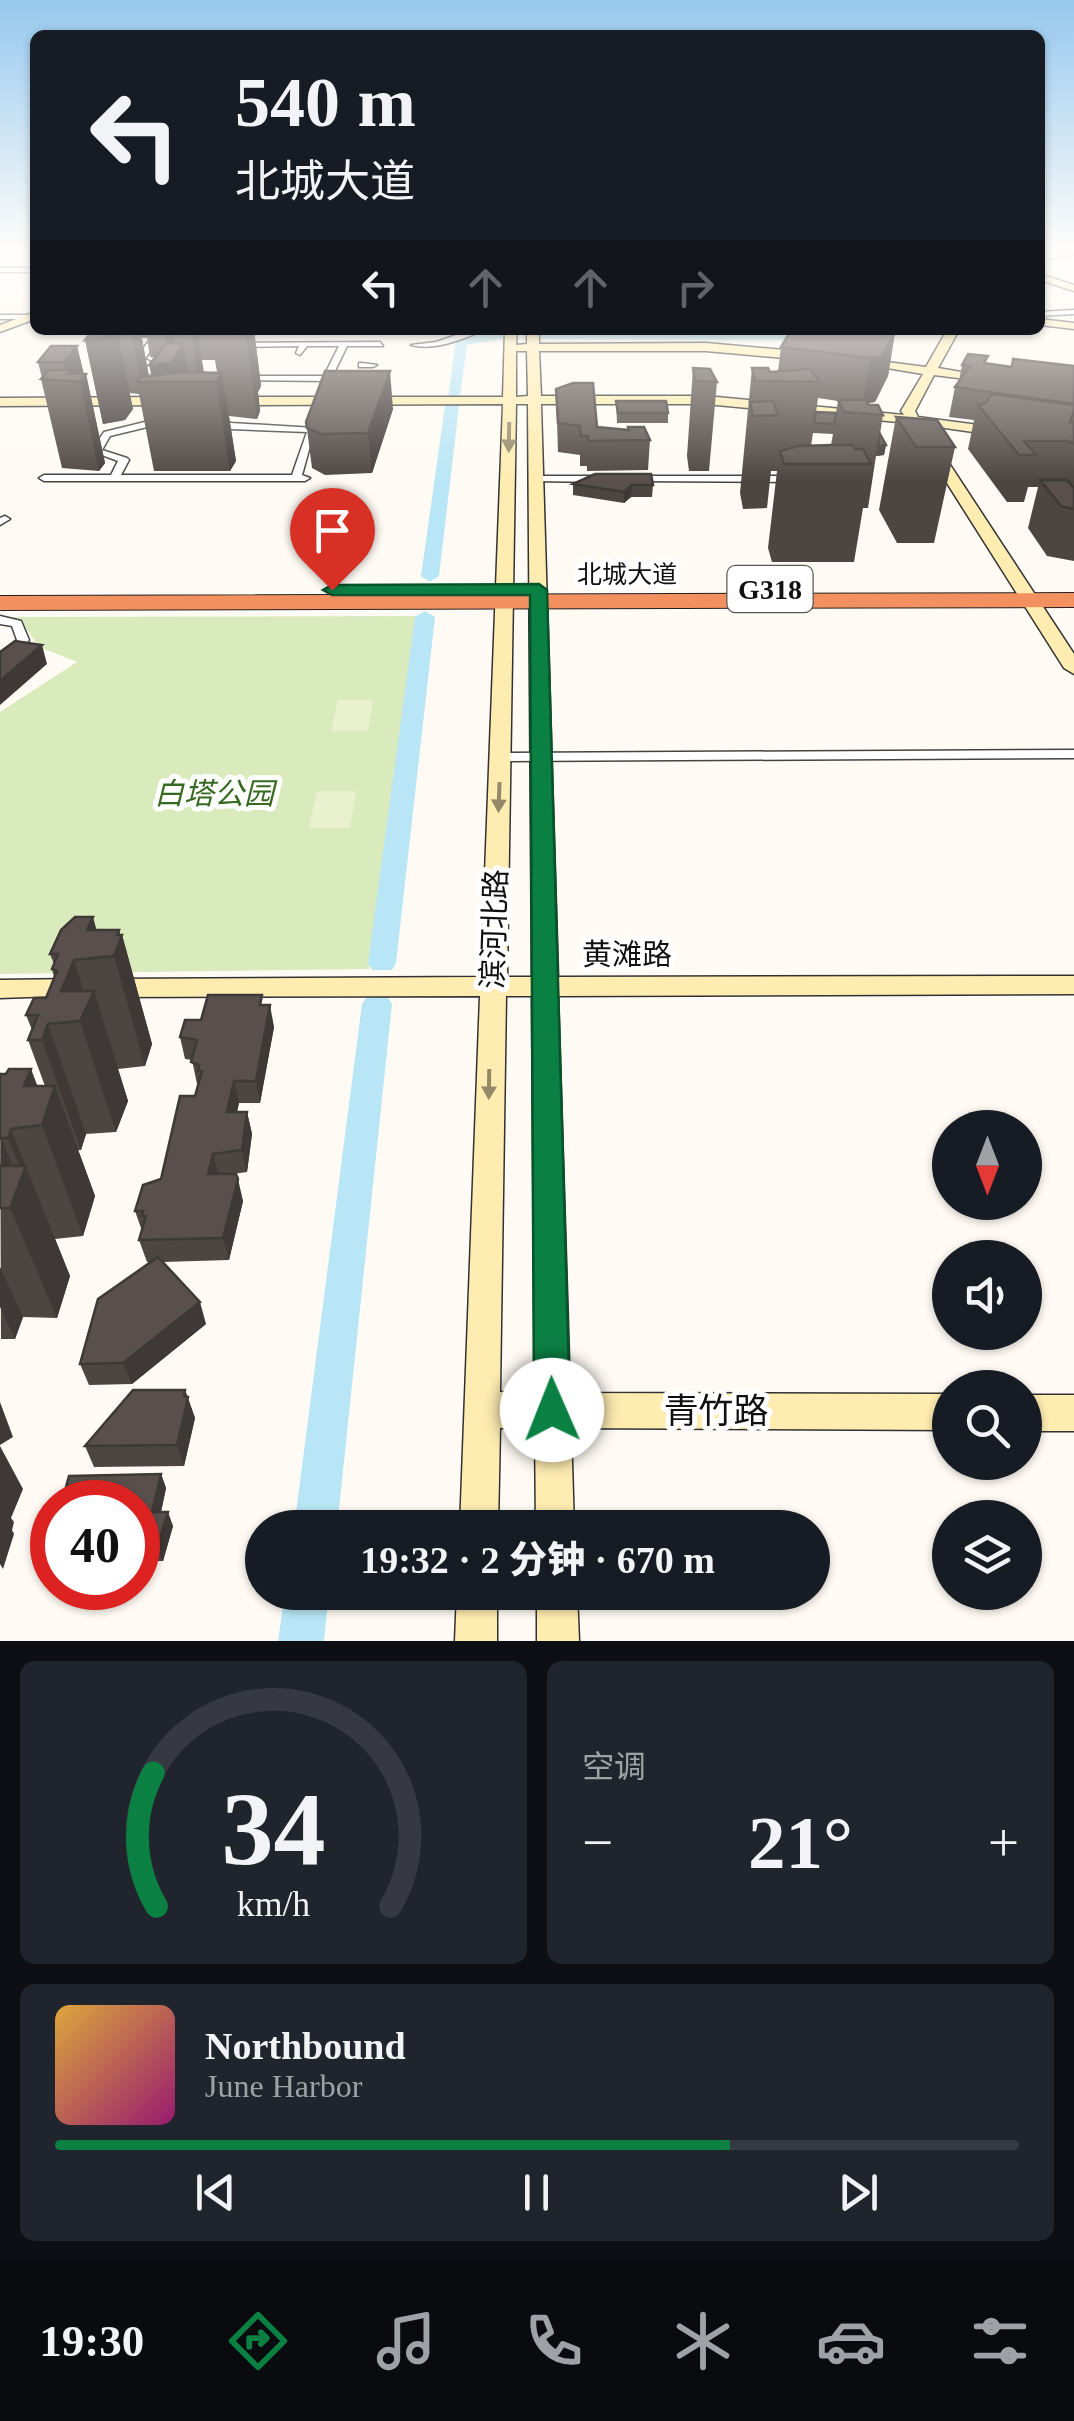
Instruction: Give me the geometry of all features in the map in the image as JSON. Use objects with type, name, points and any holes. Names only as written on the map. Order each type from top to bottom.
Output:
[{"type":"highway","name":"北城大道","points":[[0,591],[538,596],[1024,594],[1074,588]]},
{"type":"highway","name":"北城大道","points":[[1024,594],[1074,600]]},
{"type":"highway","name":"北城大道","points":[[0,604],[404,596]]},
{"type":"street","points":[[415,344],[437,344],[464,335]]},
{"type":"street","points":[[950,335],[908,411],[1074,668]]},
{"type":"street","points":[[511,339],[706,347],[822,358]]},
{"type":"street","name":"滨河北路","points":[[479,1510],[511,339]]},
{"type":"street","name":"滨河北路","points":[[534,339],[555,1510]]},
{"type":"street","points":[[265,341],[222,343],[302,349],[380,344]]},
{"type":"street","points":[[226,378],[330,378],[344,344]]},
{"type":"street","points":[[166,346],[145,346],[140,360],[153,365],[145,376],[168,378]]},
{"type":"street","points":[[840,360],[1009,380]]},
{"type":"street","points":[[336,365],[362,365]]},
{"type":"street","points":[[0,402],[190,401]]},
{"type":"street","points":[[209,401],[734,401],[1021,435]]},
{"type":"street","points":[[114,478],[124,460],[96,451],[107,434],[154,420],[173,420]]},
{"type":"street","points":[[44,478],[300,478],[312,430],[192,420]]},
{"type":"street","points":[[204,435],[230,426]]},
{"type":"street","points":[[137,478],[145,466]]},
{"type":"street","points":[[536,478],[819,479]]},
{"type":"street","points":[[932,480],[951,480]]},
{"type":"street","points":[[0,620],[17,624],[24,640],[0,668]]},
{"type":"street","points":[[500,757],[1074,754]]},
{"type":"street","name":"黄滩路","points":[[0,989],[1074,985]]},
{"type":"street","name":"青竹路","points":[[481,1410],[932,1412]]},
{"type":"street","points":[[1042,1413],[1074,1413]]},
{"type":"street","points":[[476,1641],[477,1610]]},
{"type":"street","points":[[557,1610],[558,1641]]},
{"type":"green space","name":"白塔公园","points":[[419,616],[369,969],[0,974],[0,712],[77,662],[39,647],[23,624],[0,617]]},
{"type":"green space","points":[[338,700],[373,700],[368,731],[331,731]]},
{"type":"green space","points":[[317,791],[356,791],[350,828],[309,828]]},
{"type":"building","points":[[788,335],[893,335],[882,356],[870,358],[781,347]]},
{"type":"building","points":[[167,343],[183,344],[171,363],[149,365]]},
{"type":"building","points":[[51,346],[77,346],[64,362],[38,362]]},
{"type":"building","points":[[968,354],[988,356],[984,363],[1012,367],[1013,359],[1074,366],[1074,404],[955,387],[970,366],[962,365]]},
{"type":"building","points":[[693,368],[710,369],[717,382],[695,381]]},
{"type":"building","points":[[752,368],[768,368],[770,372],[810,369],[820,382],[755,381]]},
{"type":"building","points":[[49,370],[86,374],[80,382],[41,379]]},
{"type":"building","points":[[325,371],[390,371],[368,433],[321,434],[307,428]]},
{"type":"building","points":[[222,373],[216,382],[137,382],[140,377]]},
{"type":"building","points":[[573,383],[593,383],[597,427],[644,427],[650,440],[588,441],[588,436],[581,436],[580,426],[558,423],[556,389]]},
{"type":"building","points":[[992,394],[1074,405],[1070,422],[1074,422],[1074,444],[1024,441],[1036,455],[1019,455],[978,405],[986,403]]},
{"type":"building","points":[[838,400],[866,400],[869,405],[878,405],[883,415],[844,412]]},
{"type":"building","points":[[616,401],[666,401],[668,413],[618,413]]},
{"type":"building","points":[[773,401],[778,415],[753,416],[750,402]]},
{"type":"building","points":[[816,412],[836,413],[834,424],[814,423]]},
{"type":"building","points":[[896,417],[937,420],[955,447],[916,447]]},
{"type":"building","points":[[852,445],[863,449],[871,464],[784,464],[780,451],[798,446]]},
{"type":"building","points":[[595,474],[651,474],[653,485],[632,485],[624,492],[573,484]]},
{"type":"building","points":[[1040,480],[1067,480],[1074,488],[1074,509],[1061,506]]},
{"type":"building","points":[[15,641],[42,645],[0,681],[0,652]]},
{"type":"building","points":[[75,917],[93,917],[87,930],[119,930],[117,935],[122,935],[114,956],[74,960],[61,991],[94,991],[80,1021],[48,1024],[42,1040],[28,1040],[38,1015],[26,1015],[34,998],[46,998],[57,971],[52,969],[58,954],[50,954],[61,930]]},
{"type":"building","points":[[208,995],[262,995],[260,1005],[270,1005],[256,1081],[234,1081],[227,1112],[247,1112],[242,1150],[213,1154],[208,1174],[236,1174],[238,1179],[223,1238],[139,1240],[146,1216],[142,1216],[143,1211],[135,1211],[143,1185],[161,1179],[180,1096],[195,1096],[202,1071],[191,1062],[197,1040],[180,1037],[185,1020],[201,1020]]},
{"type":"building","points":[[9,1069],[31,1069],[24,1086],[55,1086],[42,1125],[11,1129],[8,1138],[0,1140],[0,1074]]},
{"type":"building","points":[[0,1166],[26,1166],[10,1208],[0,1208]]},
{"type":"building","points":[[158,1257],[200,1302],[123,1363],[80,1364],[98,1299]]},
{"type":"building","points":[[133,1390],[185,1390],[184,1396],[188,1397],[177,1445],[85,1446]]},
{"type":"building","points":[[161,1474],[160,1480],[68,1480],[69,1476]]},
{"type":"building","points":[[160,1512],[168,1512],[160,1538]]},
{"type":"waterway","points":[[453,395],[461,342],[501,335]]},
{"type":"waterway","points":[[543,335],[800,335]]},
{"type":"waterway","points":[[430,576],[452,406]]},
{"type":"waterway","points":[[382,963],[425,617]]},
{"type":"waterway","points":[[317,1510],[377,1004]]},
{"type":"waterway","points":[[301,1641],[305,1610]]},
{"type":"route","points":[[332,590],[539,590],[552,1410]]}]
